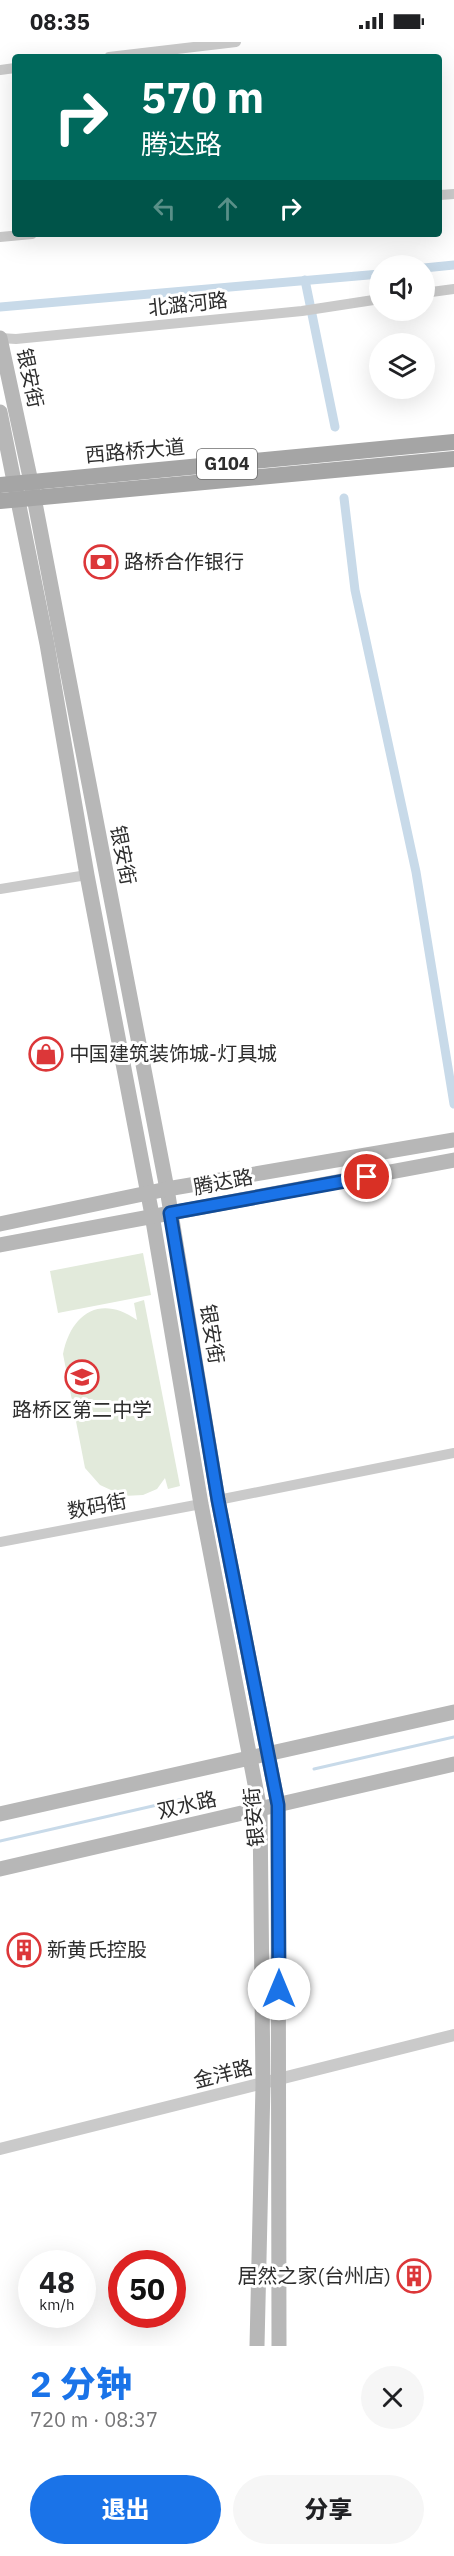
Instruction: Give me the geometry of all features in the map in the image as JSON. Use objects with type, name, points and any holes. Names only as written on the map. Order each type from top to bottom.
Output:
[{"type":"main road","name":"银安街","points":[[0,338],[20,489],[87,875],[152,1215],[201,1504],[260,1810],[263,2085],[257,2346]]},
{"type":"main road","name":"银安街","points":[[0,412],[20,489],[167,1189],[218,1500],[278,1805],[279,2346]]},
{"type":"main road","name":"西路桥大道","points":[[0,501],[20,489],[454,442]]},
{"type":"main road","name":"西路桥大道","points":[[20,489],[454,459]]},
{"type":"main road","name":"腾达路","points":[[0,1224],[167,1189],[454,1140]]},
{"type":"main road","name":"腾达路","points":[[0,1245],[152,1215],[454,1161]]},
{"type":"main road","name":"双水路","points":[[0,1814],[454,1712]]},
{"type":"main road","name":"双水路","points":[[0,1869],[454,1764]]},
{"type":"street","points":[[169,53],[236,42]]},
{"type":"street","points":[[435,292],[454,289]]},
{"type":"street","name":"北潞河路","points":[[0,338],[16,339],[302,311],[369,301]]},
{"type":"street","points":[[0,889],[87,875]]},
{"type":"street","points":[[218,1500],[454,1454]]},
{"type":"street","name":"数码街","points":[[0,1542],[201,1504]]},
{"type":"street","name":"金洋路","points":[[0,2149],[263,2085],[454,2035]]},
{"type":"green space","points":[[143,1253],[151,1295],[58,1313],[50,1271]]},
{"type":"green space","points":[[144,1300],[180,1486],[168,1489],[165,1478],[157,1489],[143,1495],[124,1496],[100,1485],[85,1468],[63,1354],[73,1328],[89,1312],[111,1309],[124,1312],[137,1320],[134,1303]]},
{"type":"waterway","points":[[435,267],[454,265]]},
{"type":"waterway","points":[[0,307],[369,275]]},
{"type":"waterway","points":[[305,280],[335,427]]},
{"type":"waterway","points":[[344,498],[355,590],[416,872],[454,1104]]},
{"type":"waterway","points":[[314,1769],[454,1737]]},
{"type":"waterway","points":[[0,1841],[192,1797]]},
{"type":"place","name":"路桥合作银行","points":[[101,562]]},
{"type":"place","name":"中国建筑装饰城-灯具城","points":[[46,1054]]},
{"type":"place","name":"路桥区第二中学","points":[[82,1377]]},
{"type":"place","name":"新黄氏控股","points":[[24,1950]]},
{"type":"place","name":"居然之家(台州店)","points":[[414,2276]]},
{"type":"route","points":[[279,1989],[278,1805],[218,1500],[170,1213],[367,1177]]}]
